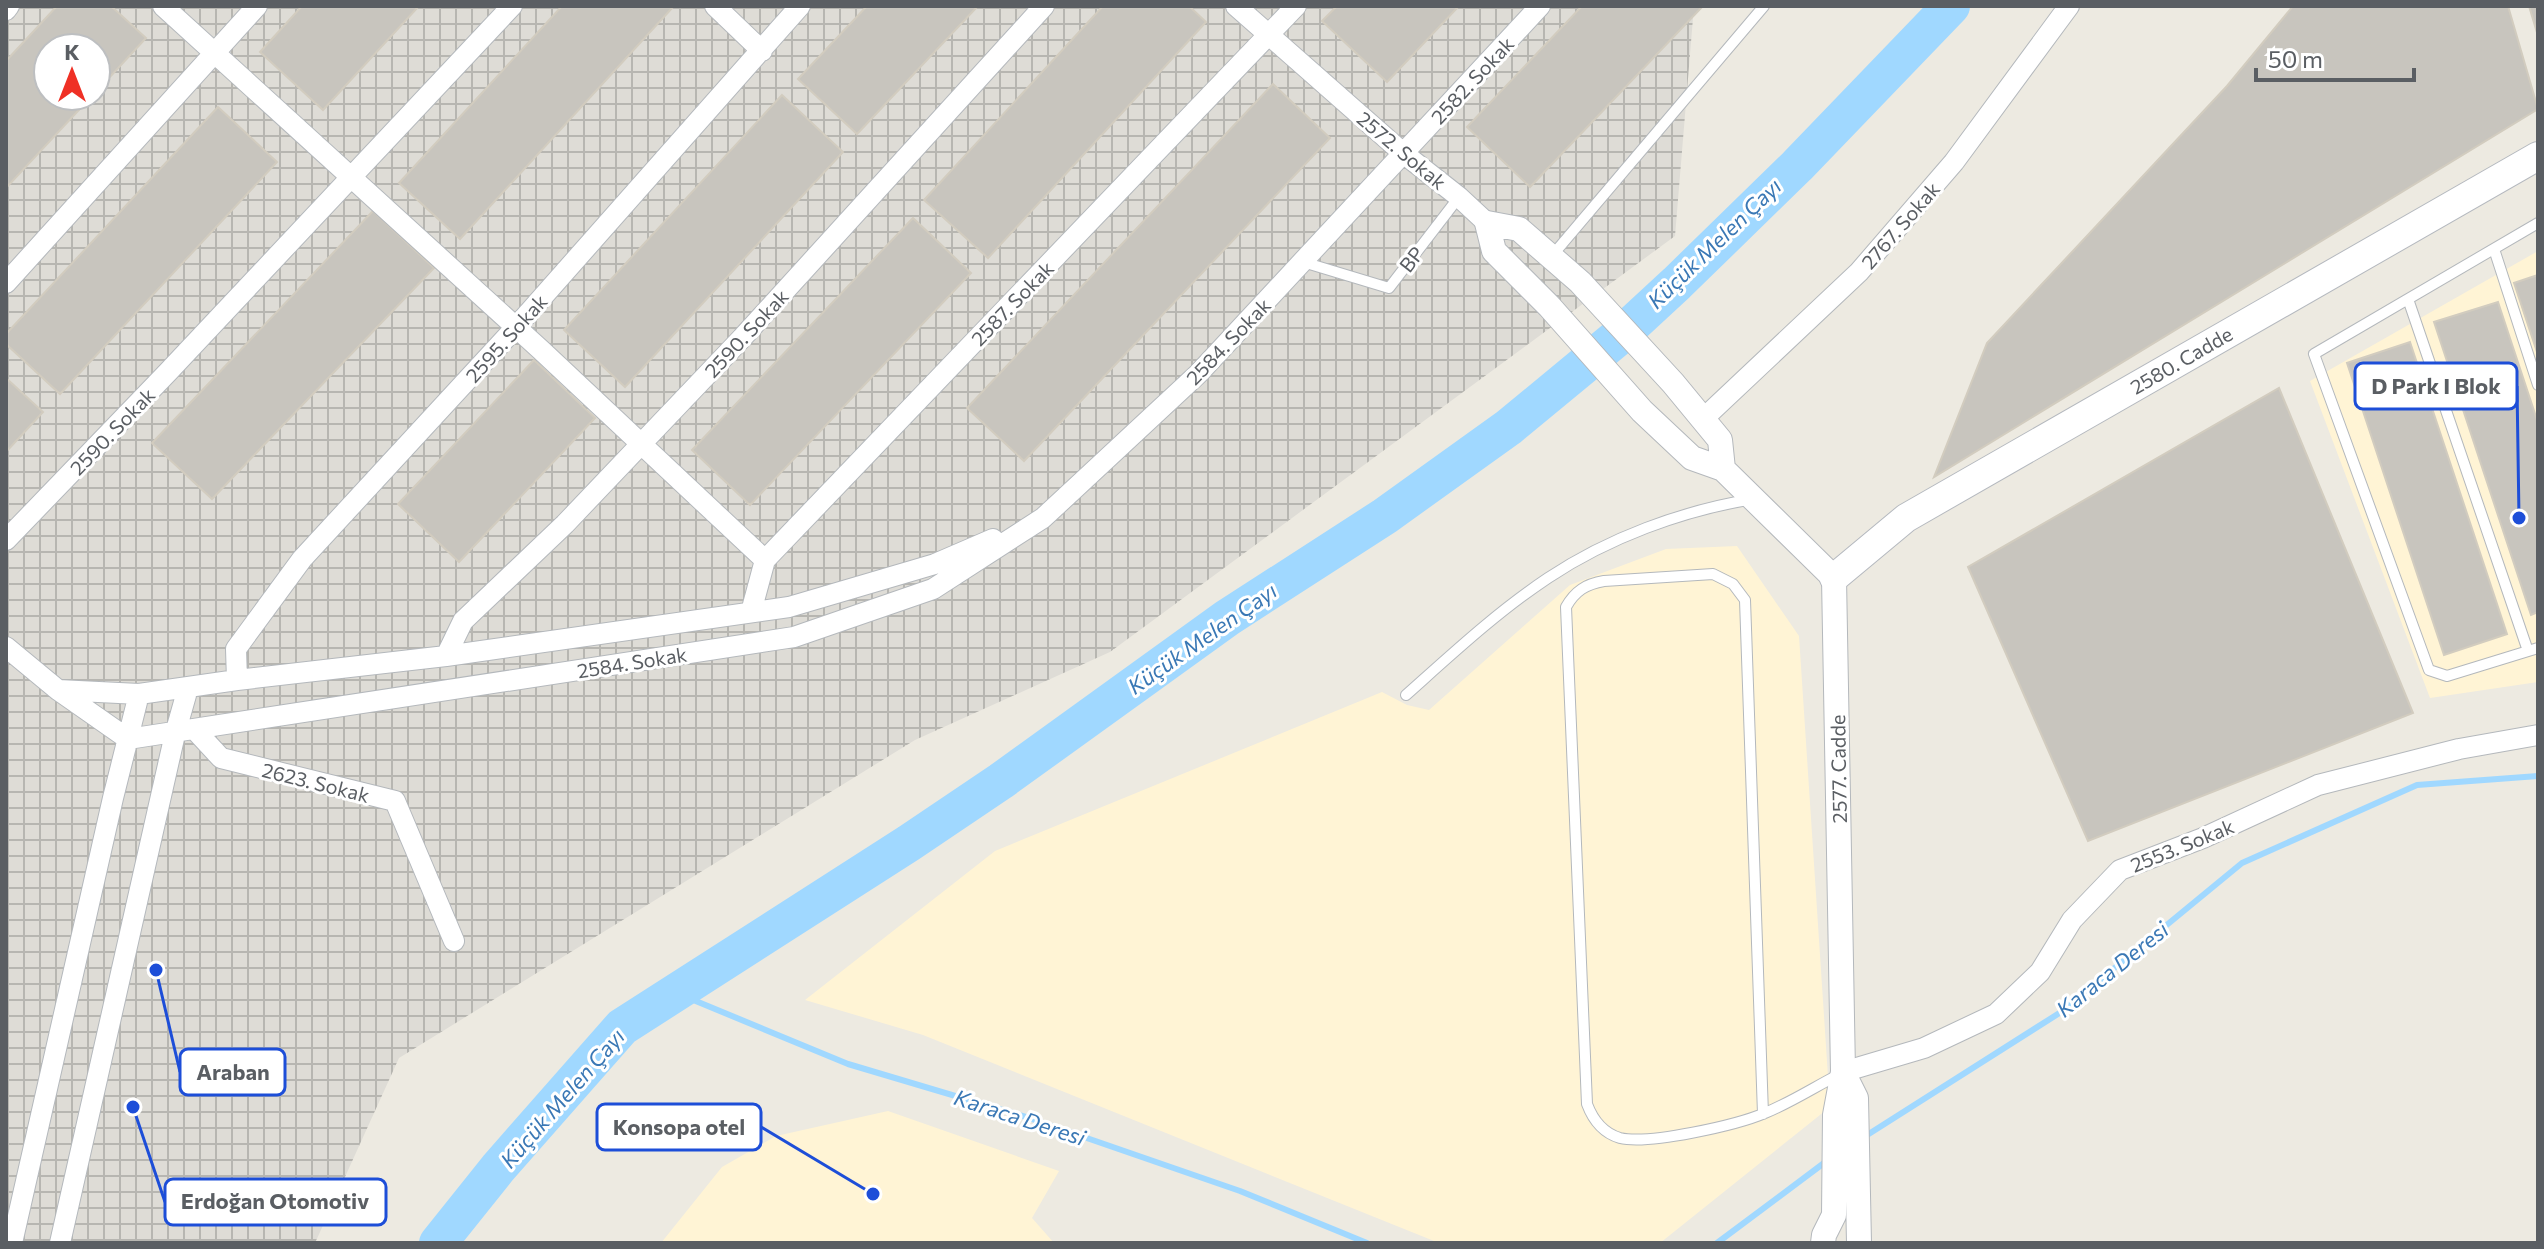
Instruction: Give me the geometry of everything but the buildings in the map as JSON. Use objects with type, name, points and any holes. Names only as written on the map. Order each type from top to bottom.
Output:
[{"type":"main road","name":"2580. Cadde","points":[[1834,578],[1906,518],[2538,156]]},
{"type":"street","points":[[163,6],[516,327],[765,560]]},
{"type":"street","points":[[6,283],[257,6]]},
{"type":"street","name":"2590. Sokak","points":[[6,540],[512,6]]},
{"type":"street","points":[[715,6],[762,51]]},
{"type":"street","name":"2595. Sokak","points":[[237,680],[236,649],[302,559],[516,327],[800,6]]},
{"type":"street","name":"2590. Sokak","points":[[446,656],[463,621],[565,524],[742,338],[1044,6]]},
{"type":"street","name":"2572. Sokak","points":[[1236,6],[1487,223],[1494,251],[1549,306],[1642,411],[1692,458],[1723,469]]},
{"type":"street","name":"2587. Sokak","points":[[751,612],[765,560],[1296,6]]},
{"type":"street","name":"2582. Sokak","points":[[1403,153],[1540,6]]},
{"type":"street","name":"2767. Sokak","points":[[1703,419],[1859,272],[1954,162],[2069,6]]},
{"type":"street","name":"2584. Sokak","points":[[128,739],[794,637],[933,589],[1043,518],[1199,373],[1403,153]]},
{"type":"street","points":[[1487,223],[1519,229],[1580,282],[1673,383],[1720,440],[1723,469],[1834,578]]},
{"type":"street","name":"2584. Sokak","points":[[58,690],[139,694],[446,656],[789,607],[935,564],[1043,518]]},
{"type":"street","name":"2577. Cadde","points":[[1834,578],[1843,1072]]},
{"type":"street","points":[[6,647],[58,690],[128,739]]},
{"type":"street","points":[[60,1243],[185,732],[188,688]]},
{"type":"street","points":[[12,1243],[139,694]]},
{"type":"street","name":"2623. Sokak","points":[[185,732],[221,758],[395,801],[454,941]]},
{"type":"street","name":"2553. Sokak","points":[[1843,1072],[1924,1048],[1996,1014],[2040,972],[2072,920],[2120,870],[2203,838],[2318,785],[2459,749],[2538,735]]},
{"type":"street","points":[[1843,1072],[1856,1098],[1859,1243]]},
{"type":"street","points":[[1823,1234],[1835,1115],[1843,1072]]},
{"type":"lane","points":[[1551,257],[1764,6]]},
{"type":"lane","name":"BP","points":[[1303,262],[1389,288],[1459,197]]},
{"type":"lane","points":[[2408,299],[2533,650],[2447,676],[2429,670],[2314,354],[2408,299],[2494,249],[2538,223]]},
{"type":"lane","points":[[2494,249],[2538,385]]},
{"type":"lane","points":[[1406,695],[1491,620],[1548,578],[1598,548],[1679,517],[1723,504],[1755,499]]},
{"type":"lane","points":[[1763,1114],[1745,600],[1733,584],[1713,574],[1595,582],[1579,590],[1566,607],[1587,1104],[1596,1121],[1611,1134],[1630,1139],[1712,1129],[1763,1114],[1843,1072]]},
{"type":"shaded area","points":[[6,6],[1694,6],[1675,236],[1110,652],[915,740],[399,1058],[315,1243],[6,1243]]},
{"type":"shaded area","points":[[2538,251],[2538,682],[2430,698],[2310,381]]},
{"type":"shaded area","points":[[1737,546],[1799,636],[1830,1107],[1660,1243],[1439,1243],[923,1035],[805,1000],[995,851],[1382,692],[1407,705],[1429,710],[1570,585],[1666,549]]},
{"type":"shaded area","points":[[888,1111],[1059,1171],[1032,1218],[1054,1243],[661,1243],[722,1167],[776,1136]]},
{"type":"waterway","name":"Küçük Melen Çayı","points":[[438,1243],[498,1168],[622,1027],[1001,781],[1227,618],[1385,516],[1509,427],[1624,332],[1677,283],[1797,166],[1951,6]]},
{"type":"waterway","name":"Karaca Deresi","points":[[1864,1137],[2061,1012],[2242,863],[2417,785],[2538,776]]},
{"type":"waterway","name":"Karaca Deresi","points":[[674,992],[848,1064],[1026,1117],[1240,1191],[1367,1243]]},
{"type":"waterway","name":"Karaca Deresi","points":[[1717,1243],[1828,1160]]},
{"type":"place","name":"D Park I Blok","points":[[2519,518]]},
{"type":"place","name":"Araban","points":[[156,970]]},
{"type":"place","name":"Erdoğan Otomotiv","points":[[133,1107]]},
{"type":"place","name":"Konsopa otel","points":[[873,1194]]}]
